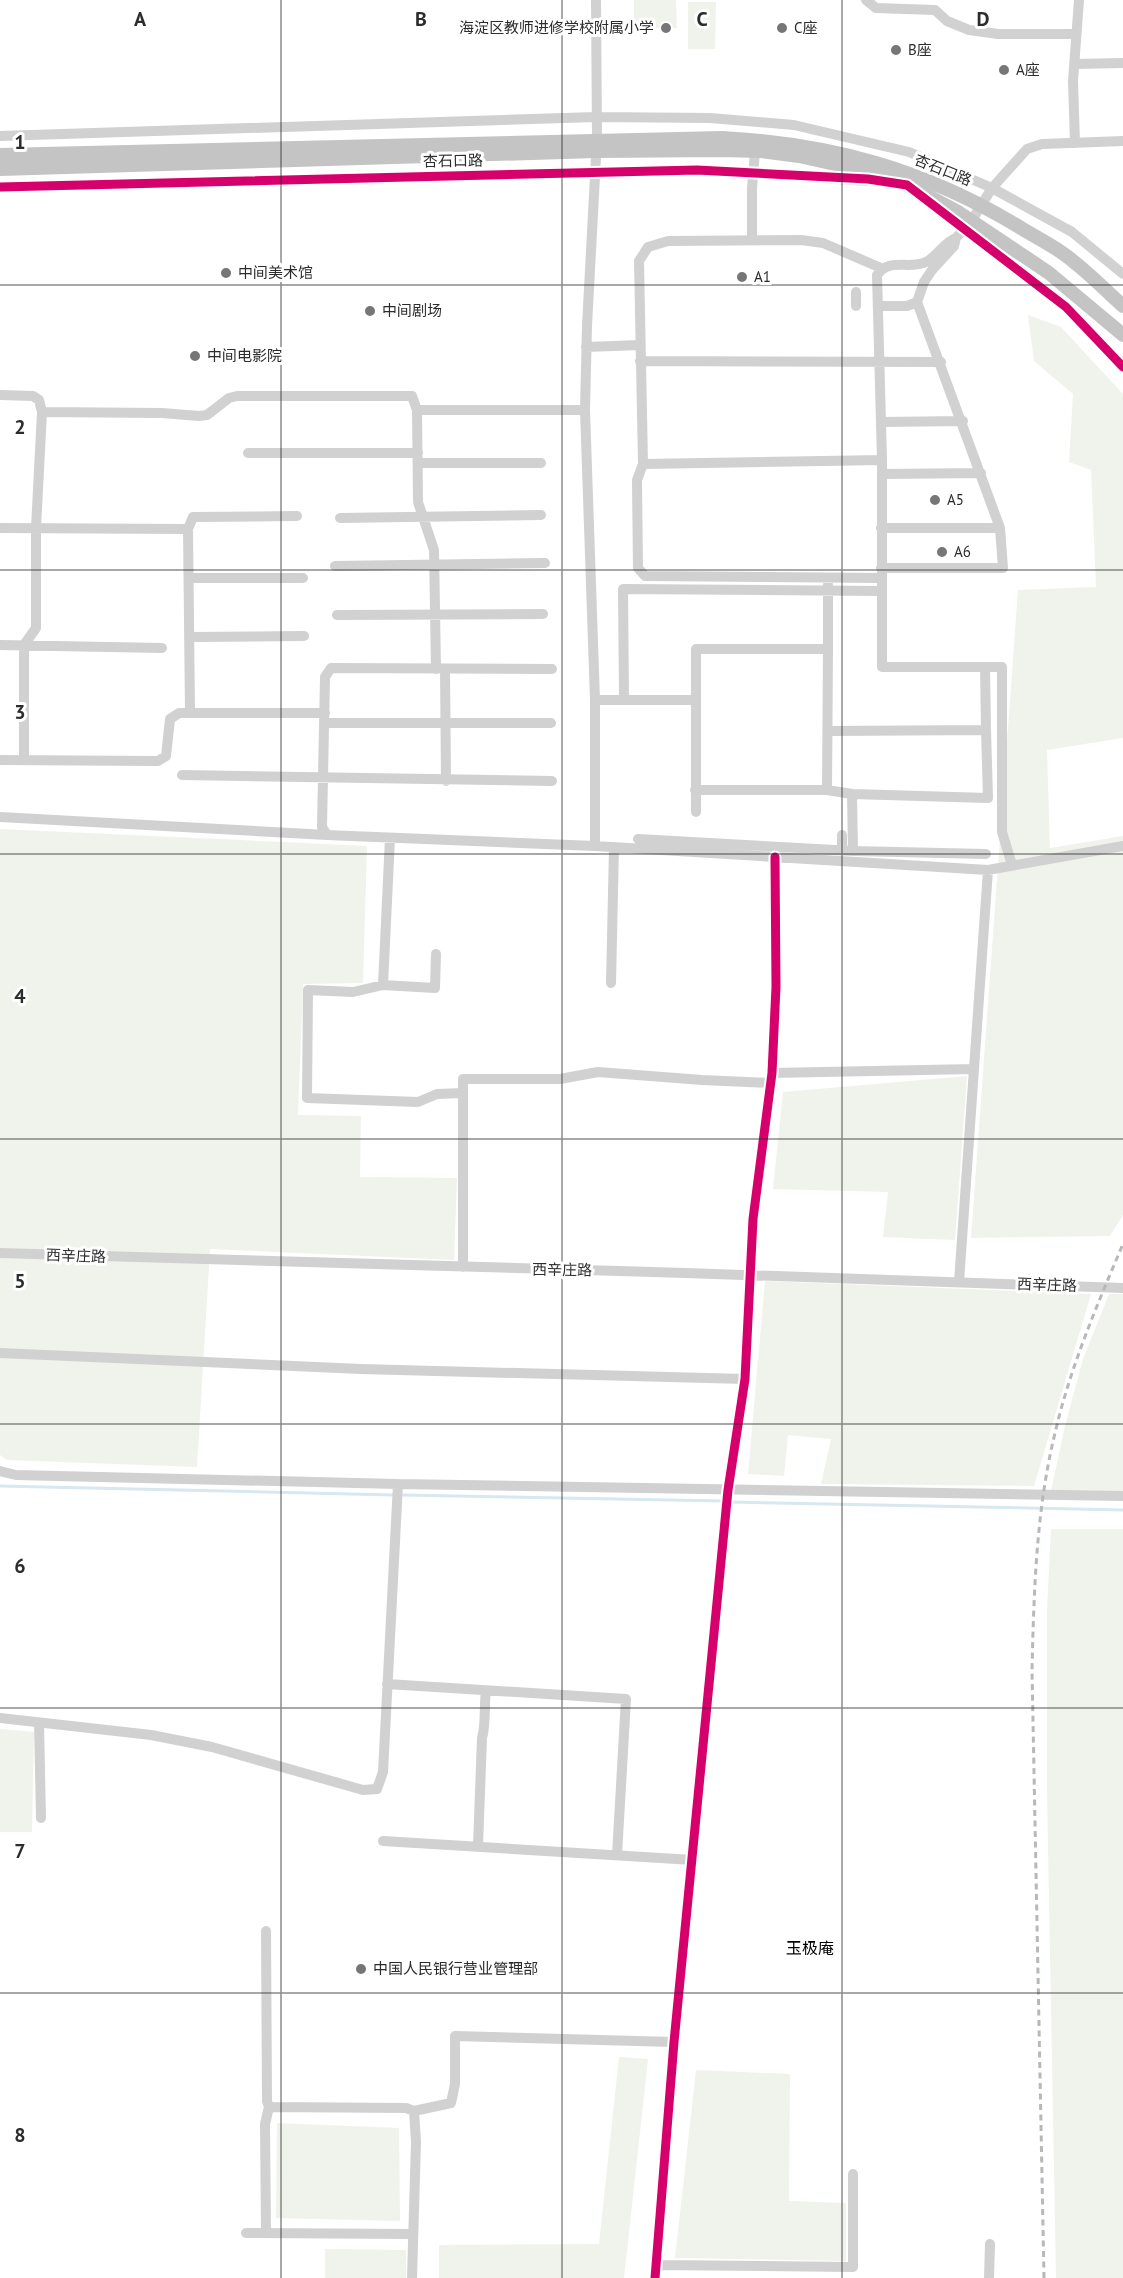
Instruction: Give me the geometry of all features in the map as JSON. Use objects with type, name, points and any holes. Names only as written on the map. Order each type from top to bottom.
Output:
[{"type":"main road","name":"杏石口路","points":[[0,169],[722,138],[801,145],[863,158],[925,179],[982,204],[1061,252],[1123,306]]},
{"type":"main road","name":"杏石口路","points":[[597,145],[755,151],[830,161],[907,185],[964,229],[1049,273],[1123,335]]},
{"type":"main road","name":"杏石口路","points":[[0,155],[336,153]]},
{"type":"street","points":[[595,846],[595,700],[585,410],[586,347],[597,145],[596,0]]},
{"type":"street","points":[[866,0],[876,8],[935,10],[947,21],[969,30],[998,34],[1076,34]]},
{"type":"street","points":[[1075,143],[1075,64],[1079,0]]},
{"type":"street","points":[[1075,64],[1123,63]]},
{"type":"street","name":"杏石口路","points":[[0,136],[596,117],[710,118],[794,125],[909,152],[992,188],[1072,232],[1123,274]]},
{"type":"street","points":[[336,153],[341,126]]},
{"type":"street","points":[[881,268],[823,243],[801,240],[668,241],[648,247],[639,261],[643,464],[637,480],[638,568],[645,576],[828,577],[1003,568],[1000,528],[963,421],[917,302],[924,282],[932,270],[954,246],[992,188],[1027,149],[1042,144],[1123,141]]},
{"type":"street","points":[[752,240],[755,151]]},
{"type":"street","name":"杏石口路","points":[[0,187],[697,170],[868,179],[907,185]]},
{"type":"street","points":[[964,229],[926,261],[909,265],[889,265],[881,268],[877,274],[882,460],[882,668],[1002,667],[1002,832],[1012,865]]},
{"type":"street","points":[[964,229],[1066,307],[1113,353],[1123,367]]},
{"type":"street","points":[[856,292],[856,306]]},
{"type":"street","points":[[878,306],[907,306],[917,302]]},
{"type":"street","points":[[586,347],[640,345]]},
{"type":"street","points":[[640,361],[941,362]]},
{"type":"street","points":[[0,395],[33,396],[39,400],[42,412],[36,528],[36,628],[24,645],[24,760]]},
{"type":"street","points":[[42,412],[162,413],[199,416],[207,415],[229,398],[252,395],[412,396],[417,410],[418,502],[434,550],[435,615],[446,781]]},
{"type":"street","points":[[417,410],[585,410]]},
{"type":"street","points":[[881,422],[963,421]]},
{"type":"street","points":[[248,453],[541,463]]},
{"type":"street","points":[[643,464],[882,460]]},
{"type":"street","points":[[882,474],[981,473]]},
{"type":"street","points":[[340,518],[541,515]]},
{"type":"street","points":[[190,713],[188,529],[193,517],[297,516]]},
{"type":"street","points":[[0,528],[188,529]]},
{"type":"street","points":[[881,528],[1000,528]]},
{"type":"street","points":[[335,566],[545,563]]},
{"type":"street","points":[[827,790],[828,577]]},
{"type":"street","points":[[189,578],[303,578]]},
{"type":"street","points":[[624,700],[623,589],[881,591]]},
{"type":"street","points":[[337,615],[543,614]]},
{"type":"street","points":[[189,637],[304,636]]},
{"type":"street","points":[[696,812],[696,644],[828,649]]},
{"type":"street","points":[[0,645],[162,648]]},
{"type":"street","points":[[695,790],[827,790],[852,795],[988,798],[985,667]]},
{"type":"street","points":[[327,835],[322,827],[325,778],[325,677],[331,668],[552,669]]},
{"type":"street","points":[[595,700],[695,700]]},
{"type":"street","points":[[0,760],[158,761],[166,756],[170,719],[179,713],[551,723]]},
{"type":"street","points":[[829,731],[986,730]]},
{"type":"street","points":[[182,775],[552,781]]},
{"type":"street","points":[[847,850],[852,795]]},
{"type":"street","points":[[0,817],[327,835],[614,847],[988,870],[1123,846]]},
{"type":"street","points":[[842,835],[847,850]]},
{"type":"street","points":[[383,985],[390,838]]},
{"type":"street","points":[[638,839],[847,850],[986,854]]},
{"type":"street","points":[[611,983],[614,847]]},
{"type":"street","points":[[655,2278],[674,2042],[728,1490],[746,1379],[753,1219],[772,1078],[776,987],[775,857]]},
{"type":"street","points":[[959,1282],[988,870]]},
{"type":"street","points":[[436,954],[435,988],[383,985],[353,992],[308,990],[307,1098],[418,1102],[437,1094],[463,1093]]},
{"type":"street","points":[[463,1267],[463,1079],[560,1079],[598,1072],[702,1080],[974,1069]]},
{"type":"street","name":"西辛庄路","points":[[0,1253],[1123,1288]]},
{"type":"street","points":[[0,1353],[361,1369],[746,1379]]},
{"type":"street","points":[[0,1471],[16,1475],[398,1484],[1123,1496]]},
{"type":"street","points":[[0,1718],[151,1735],[212,1747],[363,1790],[376,1789],[383,1772],[398,1484]]},
{"type":"street","points":[[387,1684],[626,1699],[617,1855]]},
{"type":"street","points":[[478,1846],[486,1691]]},
{"type":"street","points":[[39,1723],[41,1818]]},
{"type":"street","points":[[383,1840],[693,1860]]},
{"type":"street","points":[[266,1931],[265,2016],[269,2107],[265,2124],[266,2233]]},
{"type":"street","points":[[269,2107],[406,2108],[414,2111],[451,2103],[455,2084],[455,2036],[674,2042]]},
{"type":"street","points":[[411,2278],[416,2142],[414,2111]]},
{"type":"street","points":[[656,2265],[853,2267],[852,2174]]},
{"type":"street","points":[[246,2233],[412,2234]]},
{"type":"street","points":[[989,2278],[990,2244]]},
{"type":"shaded area","points":[[634,0],[676,0],[677,28],[634,29]]},
{"type":"shaded area","points":[[688,2],[716,2],[715,49],[688,49]]},
{"type":"shaded area","points":[[1028,315],[1061,327],[1123,394],[1123,738],[1047,750],[1050,848],[1123,836],[1123,1215],[1110,1236],[971,1238],[1018,590],[1096,587],[1091,470],[1069,462],[1073,394],[1034,361]]},
{"type":"shaded area","points":[[0,829],[367,846],[363,983],[303,984],[298,1115],[361,1116],[360,1177],[457,1178],[454,1260],[210,1249],[197,1467],[7,1460],[0,1455]]},
{"type":"shaded area","points":[[967,1076],[955,1240],[883,1237],[888,1192],[773,1189],[783,1092]]},
{"type":"shaded area","points":[[765,1281],[1091,1294],[1034,1486],[821,1484],[831,1439],[788,1435],[784,1476],[748,1474]]},
{"type":"shaded area","points":[[1109,1294],[1123,1294],[1123,1496],[1051,1491],[1083,1359]]},
{"type":"shaded area","points":[[1051,1529],[1123,1529],[1123,2278],[1056,2278],[1047,1792],[1047,1610]]},
{"type":"shaded area","points":[[0,1729],[34,1732],[32,1832],[0,1832]]},
{"type":"shaded area","points":[[619,2057],[648,2059],[624,2278],[439,2278],[439,2245],[599,2244]]},
{"type":"shaded area","points":[[696,2070],[790,2074],[789,2201],[846,2203],[846,2261],[675,2258]]},
{"type":"shaded area","points":[[277,2123],[399,2128],[400,2221],[276,2218]]},
{"type":"shaded area","points":[[325,2249],[406,2250],[406,2278],[325,2278]]},
{"type":"waterway","points":[[0,1486],[394,1495]]},
{"type":"waterway","points":[[401,1495],[724,1501]]},
{"type":"waterway","points":[[731,1502],[1123,1510]]},
{"type":"railway","points":[[1044,2278],[1032,1670],[1037,1551],[1049,1462],[1061,1409],[1085,1337],[1123,1244]]},
{"type":"cycle path","points":[[0,187],[697,170],[868,179],[907,185],[1066,307],[1123,367]]},
{"type":"cycle path","points":[[655,2278],[674,2042],[728,1490],[745,1379],[753,1219],[772,1073],[776,987],[775,857]]},
{"type":"place","name":"海淀区教师进修学校附属小学","points":[[666,28]]},
{"type":"place","name":"C座","points":[[782,28]]},
{"type":"place","name":"B座","points":[[896,50]]},
{"type":"place","name":"A座","points":[[1004,70]]},
{"type":"place","name":"中间美术馆","points":[[226,273]]},
{"type":"place","name":"A1","points":[[742,277]]},
{"type":"place","name":"中间剧场","points":[[370,311]]},
{"type":"place","name":"中间电影院","points":[[195,356]]},
{"type":"place","name":"A5","points":[[935,500]]},
{"type":"place","name":"A6","points":[[942,552]]},
{"type":"place","name":"中国人民银行营业管理部","points":[[361,1969]]},
{"type":"district","name":"玉极庵","points":[[810,1948]]}]
